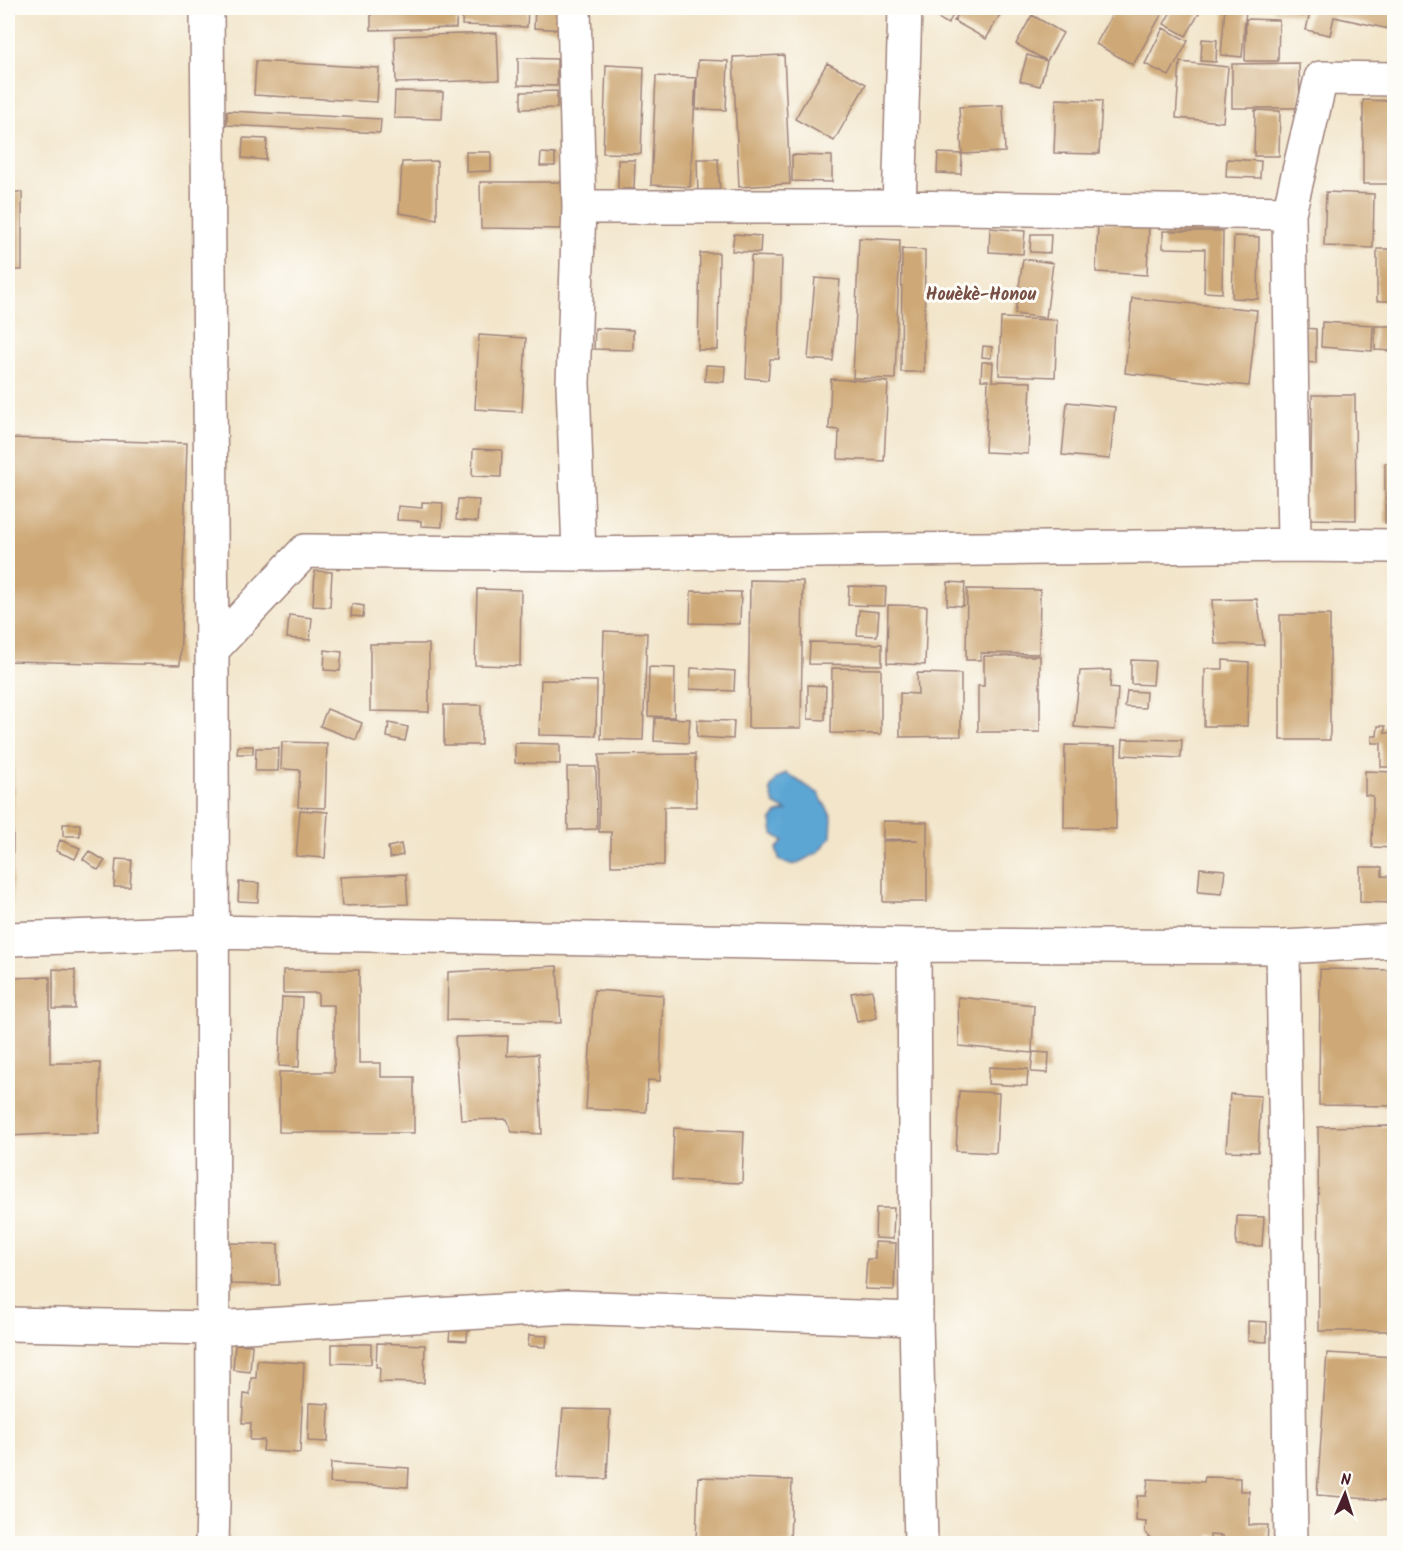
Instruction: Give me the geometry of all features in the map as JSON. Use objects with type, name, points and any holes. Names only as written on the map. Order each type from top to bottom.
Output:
[{"type":"street","points":[[207,8],[212,650],[212,1544]]},
{"type":"street","points":[[574,8],[579,207],[573,383],[579,554]]},
{"type":"street","points":[[899,207],[905,8]]},
{"type":"street","points":[[1294,545],[1289,213],[1322,78],[1395,79]]},
{"type":"street","points":[[579,207],[899,207],[1289,213]]},
{"type":"street","points":[[212,650],[305,551],[579,554],[1294,545],[1395,546]]},
{"type":"street","points":[[8,939],[212,932],[914,945],[1283,947],[1395,941]]},
{"type":"street","points":[[914,945],[916,1319],[921,1544]]},
{"type":"street","points":[[1283,947],[1290,1544]]},
{"type":"street","points":[[8,1324],[213,1328],[567,1307],[916,1319]]},
{"type":"water","points":[[786,773],[818,793],[832,817],[831,837],[819,852],[794,865],[780,861],[776,849],[784,841],[773,834],[771,821],[777,813],[787,811],[774,804],[770,789],[776,779]]},
{"type":"building","points":[[371,8],[457,8],[456,28],[371,30]]},
{"type":"building","points":[[463,8],[528,8],[527,27],[462,25]]},
{"type":"building","points":[[535,8],[567,8],[566,30],[534,28]]},
{"type":"building","points":[[941,8],[957,8],[948,24],[936,17]]},
{"type":"building","points":[[962,8],[991,8],[1001,13],[986,39],[954,21]]},
{"type":"building","points":[[1116,8],[1165,8],[1133,65],[1096,44]]},
{"type":"building","points":[[1173,8],[1202,8],[1186,36],[1164,24]]},
{"type":"building","points":[[1225,8],[1246,9],[1242,57],[1221,55]]},
{"type":"building","points":[[1273,8],[1305,8],[1303,16],[1273,10]]},
{"type":"building","points":[[1311,8],[1394,8],[1394,30],[1334,17],[1330,35],[1306,30]]},
{"type":"building","points":[[1032,15],[1063,33],[1047,61],[1016,44]]},
{"type":"building","points":[[1246,19],[1279,20],[1278,61],[1245,61]]},
{"type":"building","points":[[1163,28],[1188,41],[1169,76],[1145,64]]},
{"type":"building","points":[[497,33],[499,80],[396,83],[395,36]]},
{"type":"building","points":[[1202,39],[1217,40],[1216,62],[1201,61]]},
{"type":"building","points":[[784,55],[790,184],[739,187],[733,57]]},
{"type":"building","points":[[1027,55],[1047,61],[1040,86],[1020,81]]},
{"type":"building","points":[[518,58],[557,59],[557,86],[518,85]]},
{"type":"building","points":[[698,60],[728,61],[726,110],[696,109]]},
{"type":"building","points":[[256,61],[379,68],[377,102],[254,95]]},
{"type":"building","points":[[1180,62],[1228,67],[1223,122],[1176,118]]},
{"type":"building","points":[[827,63],[866,84],[834,141],[795,119]]},
{"type":"building","points":[[1299,63],[1300,108],[1232,108],[1232,64]]},
{"type":"building","points":[[606,65],[644,67],[641,154],[603,153]]},
{"type":"building","points":[[656,76],[696,78],[690,187],[651,185]]},
{"type":"building","points":[[395,91],[443,92],[442,119],[394,118]]},
{"type":"building","points":[[557,91],[557,108],[521,109],[521,92]]},
{"type":"building","points":[[1056,99],[1102,101],[1099,154],[1054,153]]},
{"type":"building","points":[[1363,100],[1391,101],[1390,184],[1363,184]]},
{"type":"building","points":[[1003,105],[1005,152],[962,154],[959,107]]},
{"type":"building","points":[[1255,110],[1280,111],[1279,156],[1254,156]]},
{"type":"building","points":[[227,111],[381,119],[380,133],[227,125]]},
{"type":"building","points":[[243,138],[267,139],[266,160],[242,158]]},
{"type":"building","points":[[466,152],[491,152],[491,171],[466,172]]},
{"type":"building","points":[[541,153],[555,154],[555,166],[540,166]]},
{"type":"building","points":[[938,153],[962,154],[961,174],[937,173]]},
{"type":"building","points":[[792,155],[832,156],[832,182],[792,181]]},
{"type":"building","points":[[697,159],[718,159],[720,194],[698,195]]},
{"type":"building","points":[[1227,159],[1261,161],[1260,178],[1226,177]]},
{"type":"building","points":[[618,160],[635,160],[634,189],[618,189]]},
{"type":"building","points":[[437,161],[437,219],[399,213],[402,162]]},
{"type":"building","points":[[480,182],[565,182],[565,229],[481,228]]},
{"type":"building","points":[[8,192],[22,192],[22,270],[8,270]]},
{"type":"building","points":[[1326,192],[1374,194],[1373,248],[1324,246]]},
{"type":"building","points":[[1098,222],[1149,225],[1147,275],[1096,272]]},
{"type":"building","points":[[990,228],[1025,231],[1023,254],[989,252]]},
{"type":"building","points":[[1163,231],[1223,231],[1222,293],[1204,292],[1205,249],[1163,248]]},
{"type":"building","points":[[734,234],[761,236],[760,253],[732,251]]},
{"type":"building","points":[[1031,234],[1051,234],[1050,253],[1030,252]]},
{"type":"building","points":[[1234,236],[1259,237],[1258,299],[1232,298]]},
{"type":"building","points":[[859,238],[900,240],[895,379],[853,378]]},
{"type":"building","points":[[902,249],[925,250],[924,372],[901,372]]},
{"type":"building","points":[[1377,249],[1394,249],[1394,301],[1377,301]]},
{"type":"building","points":[[700,253],[719,253],[718,350],[698,350]]},
{"type":"building","points":[[751,256],[782,257],[779,359],[770,359],[768,380],[746,378]]},
{"type":"building","points":[[1023,259],[1053,263],[1046,318],[1015,314]]},
{"type":"building","points":[[815,278],[840,280],[833,361],[808,359]]},
{"type":"building","points":[[1132,298],[1257,310],[1249,386],[1125,373]]},
{"type":"building","points":[[1001,318],[1057,320],[1055,377],[999,375]]},
{"type":"building","points":[[1322,322],[1373,325],[1372,351],[1321,347]]},
{"type":"building","points":[[1375,326],[1394,326],[1394,351],[1375,350]]},
{"type":"building","points":[[595,328],[633,330],[633,350],[594,349]]},
{"type":"building","points":[[1303,328],[1316,329],[1316,363],[1303,362]]},
{"type":"building","points":[[479,335],[526,338],[522,412],[475,409]]},
{"type":"building","points":[[983,346],[992,347],[991,358],[982,357]]},
{"type":"building","points":[[982,362],[993,362],[992,381],[1031,382],[1028,454],[985,452],[988,380],[981,380]]},
{"type":"building","points":[[706,365],[725,366],[724,382],[705,381]]},
{"type":"building","points":[[831,379],[888,382],[884,461],[838,459],[839,430],[829,429]]},
{"type":"building","points":[[1312,395],[1355,395],[1356,520],[1310,519]]},
{"type":"building","points":[[1067,402],[1115,407],[1110,459],[1062,455]]},
{"type":"building","points":[[8,438],[187,443],[180,665],[8,661]]},
{"type":"building","points":[[473,449],[502,450],[501,477],[472,476]]},
{"type":"building","points":[[1385,463],[1394,463],[1394,523],[1385,523]]},
{"type":"building","points":[[458,499],[479,500],[477,522],[456,520]]},
{"type":"building","points":[[422,502],[443,503],[442,527],[421,526],[421,521],[397,520],[398,506],[422,508]]},
{"type":"building","points":[[315,571],[332,572],[330,607],[313,606]]},
{"type":"building","points":[[750,580],[803,581],[801,728],[748,728]]},
{"type":"building","points":[[948,582],[965,583],[963,606],[947,605]]},
{"type":"building","points":[[849,586],[886,587],[885,606],[848,605]]},
{"type":"building","points":[[477,589],[521,590],[520,666],[475,665]]},
{"type":"building","points":[[967,589],[1040,590],[1039,654],[981,653],[981,660],[966,660]]},
{"type":"building","points":[[691,591],[741,592],[740,624],[690,623]]},
{"type":"building","points":[[1257,599],[1264,645],[1215,644],[1212,600]]},
{"type":"building","points":[[352,604],[364,606],[363,617],[351,616]]},
{"type":"building","points":[[888,605],[927,606],[925,665],[887,663]]},
{"type":"building","points":[[859,610],[879,612],[877,636],[857,635]]},
{"type":"building","points":[[289,615],[312,618],[310,640],[287,638]]},
{"type":"building","points":[[1280,615],[1330,615],[1330,740],[1280,740]]},
{"type":"building","points":[[604,631],[647,633],[643,740],[601,739]]},
{"type":"building","points":[[810,642],[882,644],[882,665],[809,664]]},
{"type":"building","points":[[370,644],[429,644],[429,712],[370,711]]},
{"type":"building","points":[[325,650],[342,652],[340,671],[324,670]]},
{"type":"building","points":[[984,656],[1040,656],[1040,732],[978,732],[978,686],[984,686]]},
{"type":"building","points":[[1131,660],[1155,661],[1153,685],[1131,684]]},
{"type":"building","points":[[1223,660],[1249,662],[1247,726],[1204,726],[1205,669],[1223,669]]},
{"type":"building","points":[[649,667],[675,668],[674,717],[648,716]]},
{"type":"building","points":[[691,668],[735,671],[734,691],[690,689]]},
{"type":"building","points":[[832,668],[881,669],[881,734],[831,733]]},
{"type":"building","points":[[1111,670],[1110,688],[1118,689],[1115,730],[1074,727],[1080,671]]},
{"type":"building","points":[[917,673],[961,674],[961,736],[900,737],[900,693],[918,694]]},
{"type":"building","points":[[541,680],[597,681],[596,736],[539,735]]},
{"type":"building","points":[[808,685],[826,686],[825,720],[808,719]]},
{"type":"building","points":[[1127,691],[1146,692],[1145,708],[1125,707]]},
{"type":"building","points":[[444,705],[481,705],[481,745],[444,745]]},
{"type":"building","points":[[327,709],[362,723],[356,740],[320,726]]},
{"type":"building","points":[[655,718],[690,719],[688,743],[654,741]]},
{"type":"building","points":[[697,720],[734,721],[733,739],[697,737]]},
{"type":"building","points":[[389,723],[408,727],[405,741],[387,737]]},
{"type":"building","points":[[1378,726],[1385,726],[1385,733],[1394,733],[1394,767],[1381,767],[1381,743],[1372,743],[1372,736],[1377,736]]},
{"type":"building","points":[[1123,739],[1182,740],[1181,758],[1122,755]]},
{"type":"building","points":[[282,742],[327,743],[325,808],[298,807],[300,770],[281,769]]},
{"type":"building","points":[[515,743],[560,744],[560,764],[515,763]]},
{"type":"building","points":[[1065,745],[1116,746],[1116,829],[1064,828]]},
{"type":"building","points":[[238,746],[253,746],[253,754],[237,754]]},
{"type":"building","points":[[256,748],[279,748],[278,771],[255,771]]},
{"type":"building","points":[[8,749],[14,749],[12,904],[8,904]]},
{"type":"building","points":[[695,754],[696,807],[664,807],[664,865],[611,866],[611,832],[599,832],[599,755]]},
{"type":"building","points":[[567,767],[596,767],[597,829],[568,830]]},
{"type":"building","points":[[1365,771],[1394,772],[1394,848],[1372,847],[1373,796],[1365,795]]},
{"type":"building","points":[[300,810],[328,812],[325,858],[296,856]]},
{"type":"building","points":[[883,821],[927,822],[927,902],[883,902],[883,841],[918,840],[883,839]]},
{"type":"building","points":[[63,824],[80,824],[80,836],[63,836]]},
{"type":"building","points":[[60,840],[80,848],[75,859],[56,851]]},
{"type":"building","points":[[401,844],[403,855],[390,858],[388,847]]},
{"type":"building","points":[[89,851],[105,861],[98,870],[83,859]]},
{"type":"building","points":[[116,859],[132,860],[130,887],[114,887]]},
{"type":"building","points":[[1360,867],[1382,867],[1382,876],[1394,877],[1394,903],[1360,902]]},
{"type":"building","points":[[1200,868],[1225,870],[1222,894],[1198,892]]},
{"type":"building","points":[[406,874],[408,904],[342,906],[340,877]]},
{"type":"building","points":[[239,882],[259,883],[258,902],[238,901]]},
{"type":"building","points":[[557,966],[561,1023],[447,1020],[448,972]]},
{"type":"building","points":[[53,969],[75,970],[75,1009],[53,1009]]},
{"type":"building","points":[[1320,969],[1394,970],[1394,1106],[1319,1105]]},
{"type":"building","points":[[283,970],[359,970],[359,1063],[381,1063],[381,1077],[414,1077],[414,1133],[279,1132],[279,1072],[334,1072],[334,1005],[318,1005],[318,993],[283,993]]},
{"type":"building","points":[[50,977],[50,1063],[100,1063],[99,1134],[8,1136],[8,978]]},
{"type":"building","points":[[594,990],[663,995],[660,1081],[648,1080],[646,1112],[586,1109]]},
{"type":"building","points":[[872,990],[877,1018],[857,1022],[851,993]]},
{"type":"building","points":[[282,997],[302,998],[299,1067],[279,1066]]},
{"type":"building","points":[[958,997],[1034,1005],[1032,1053],[959,1046]]},
{"type":"building","points":[[508,1036],[507,1056],[538,1054],[542,1134],[512,1132],[507,1119],[461,1120],[455,1037]]},
{"type":"building","points":[[1033,1052],[1049,1053],[1048,1073],[1031,1072]]},
{"type":"building","points":[[989,1067],[1028,1069],[1027,1086],[988,1084]]},
{"type":"building","points":[[959,1091],[999,1093],[996,1153],[956,1151]]},
{"type":"building","points":[[1230,1094],[1261,1096],[1258,1152],[1226,1151]]},
{"type":"building","points":[[1394,1126],[1394,1331],[1319,1331],[1318,1127]]},
{"type":"building","points":[[674,1128],[744,1131],[742,1183],[672,1180]]},
{"type":"building","points":[[876,1208],[894,1208],[893,1239],[875,1238]]},
{"type":"building","points":[[1237,1216],[1264,1217],[1262,1246],[1236,1245]]},
{"type":"building","points":[[875,1242],[896,1243],[894,1290],[865,1289],[867,1259],[875,1259]]},
{"type":"building","points":[[227,1243],[278,1244],[279,1285],[231,1284]]},
{"type":"building","points":[[1248,1321],[1267,1322],[1267,1342],[1248,1341]]},
{"type":"building","points":[[451,1322],[468,1323],[467,1341],[449,1340]]},
{"type":"building","points":[[529,1335],[547,1336],[546,1347],[528,1346]]},
{"type":"building","points":[[377,1343],[425,1345],[424,1383],[379,1382],[380,1367],[376,1367]]},
{"type":"building","points":[[235,1344],[252,1345],[250,1372],[233,1370]]},
{"type":"building","points":[[332,1344],[371,1344],[371,1364],[332,1363]]},
{"type":"building","points":[[1327,1353],[1394,1357],[1394,1501],[1317,1495]]},
{"type":"building","points":[[257,1360],[304,1363],[300,1453],[263,1451],[264,1440],[250,1440],[251,1423],[242,1423],[244,1394],[250,1395],[251,1378],[256,1378]]},
{"type":"building","points":[[309,1403],[329,1404],[328,1442],[308,1441]]},
{"type":"building","points":[[563,1409],[610,1410],[607,1479],[557,1478]]},
{"type":"building","points":[[331,1463],[409,1468],[408,1487],[330,1483]]},
{"type":"building","points":[[698,1477],[792,1480],[790,1544],[696,1544]]},
{"type":"building","points":[[1205,1477],[1240,1478],[1240,1491],[1249,1491],[1249,1525],[1268,1525],[1267,1544],[1223,1544],[1223,1536],[1210,1535],[1210,1541],[1153,1541],[1145,1532],[1146,1522],[1136,1521],[1137,1496],[1146,1496],[1148,1479],[1204,1482]]},
{"type":"district","name":"Houèkè-Honou","points":[[981,295]]}]
